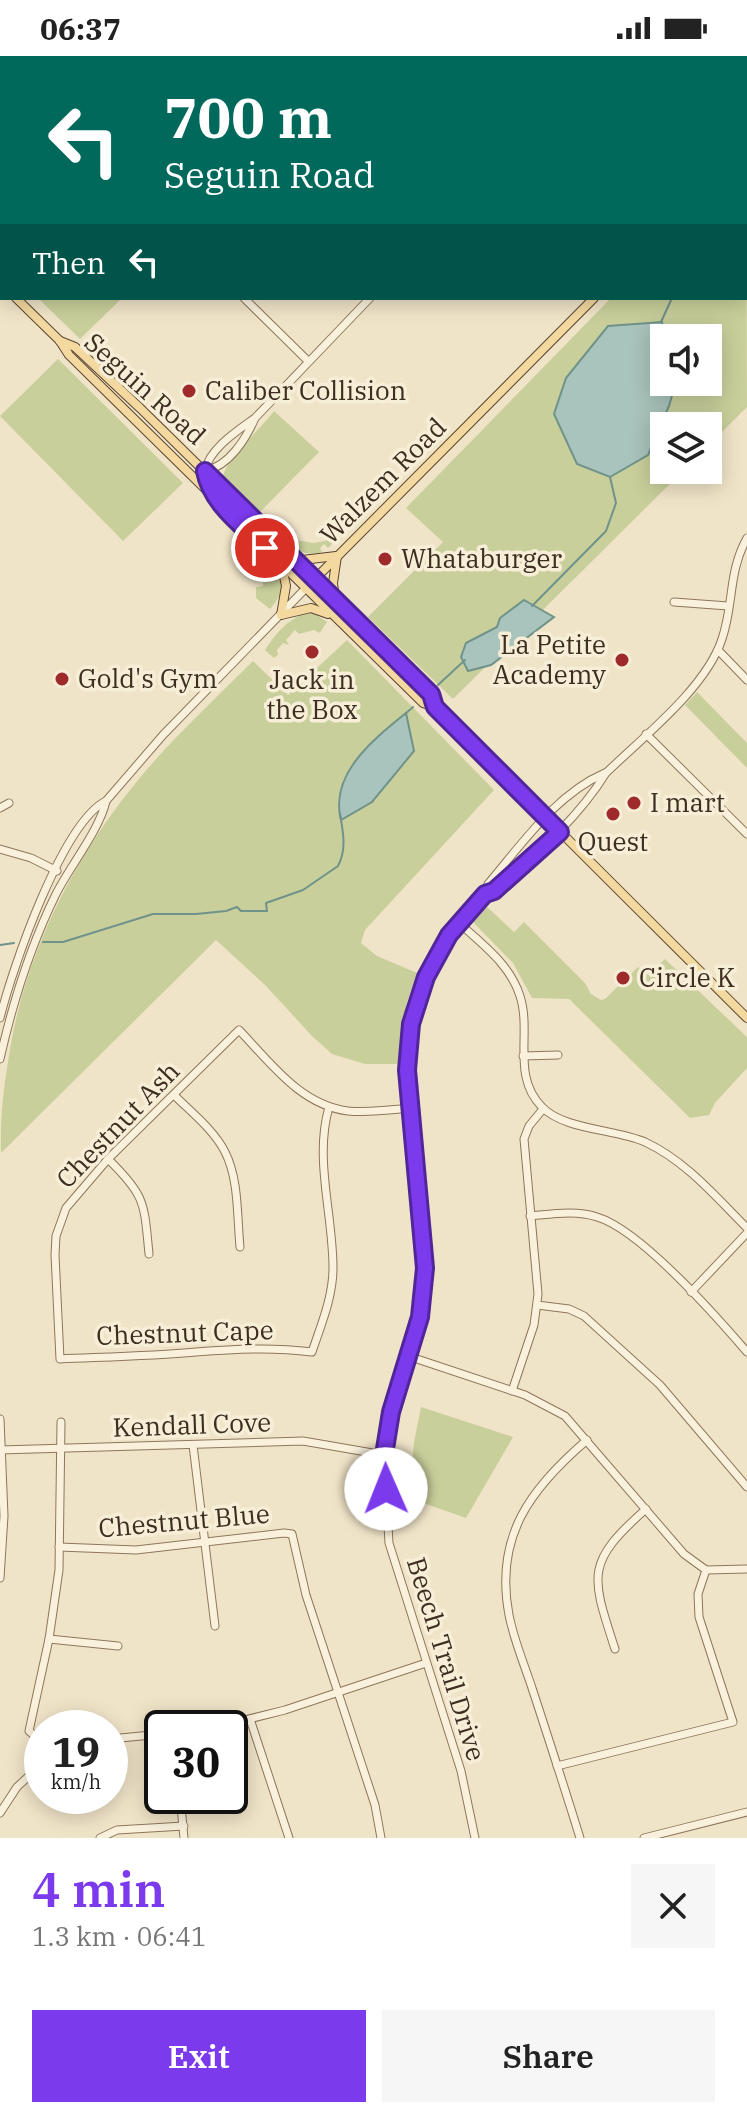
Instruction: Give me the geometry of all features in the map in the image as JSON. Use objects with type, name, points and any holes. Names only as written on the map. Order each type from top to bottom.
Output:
[{"type":"main road","name":"Seguin Road","points":[[18,300],[60,341],[69,355],[281,566],[423,703],[435,707],[747,1018]]},
{"type":"main road","name":"Walzem Road","points":[[305,589],[592,300]]},
{"type":"main road","name":"Seguin Road","points":[[60,341],[75,347],[205,471],[431,694],[435,707]]},
{"type":"main road","points":[[177,461],[199,472],[205,471],[218,501]]},
{"type":"main road","points":[[294,561],[337,555],[333,583],[335,600]]},
{"type":"main road","points":[[281,566],[286,586],[281,615],[311,608],[336,618]]},
{"type":"street","points":[[246,300],[308,361]]},
{"type":"street","points":[[205,471],[216,469],[245,440],[255,418],[368,300]]},
{"type":"street","name":"Beech Trail Drive","points":[[485,894],[494,891],[560,832],[606,773],[702,678],[718,650],[725,629],[732,576],[746,545]]},
{"type":"street","name":"Walzem Road","points":[[0,1018],[19,952],[55,870],[94,807],[106,801],[169,729],[305,589]]},
{"type":"street","points":[[674,602],[728,606]]},
{"type":"street","points":[[718,650],[747,680]]},
{"type":"street","points":[[646,734],[747,834]]},
{"type":"street","name":"Beech Trail Drive","points":[[475,1838],[461,1771],[389,1543],[384,1455],[391,1412],[420,1317],[425,1268],[407,1070],[411,1024],[426,977],[458,922],[485,894],[488,884],[545,818],[588,781],[606,773]]},
{"type":"street","name":"Walzem Road","points":[[0,1059],[17,989],[31,948],[66,876],[103,816],[106,801]]},
{"type":"street","points":[[0,808],[9,803]]},
{"type":"street","points":[[0,849],[31,858],[66,876]]},
{"type":"street","points":[[458,922],[504,966],[516,985],[523,1011],[523,1056],[528,1086],[543,1109],[564,1121],[617,1132],[663,1152],[691,1173],[747,1231],[691,1292]]},
{"type":"street","name":"Chestnut Ash","points":[[60,1359],[56,1236],[66,1208],[108,1159],[239,1030],[292,1086],[329,1107]]},
{"type":"street","points":[[523,1056],[558,1055]]},
{"type":"street","points":[[174,1095],[211,1132],[225,1152],[233,1175],[240,1247]]},
{"type":"street","points":[[329,1107],[361,1112],[411,1108]]},
{"type":"street","name":"Chestnut Cape","points":[[60,1359],[228,1348],[280,1348],[312,1352],[332,1283],[322,1145],[329,1107]]},
{"type":"street","points":[[512,1391],[530,1340],[537,1305],[524,1139],[529,1126],[543,1109]]},
{"type":"street","points":[[108,1159],[129,1179],[143,1202],[149,1254]]},
{"type":"street","points":[[530,1216],[584,1214],[612,1223],[640,1242],[747,1352]]},
{"type":"street","points":[[537,1305],[569,1309],[584,1316],[660,1385],[747,1487]]},
{"type":"street","points":[[408,1356],[512,1391],[565,1416],[684,1554],[706,1570],[747,1569]]},
{"type":"street","points":[[0,1419],[4,1516],[0,1578]]},
{"type":"street","points":[[34,1710],[49,1639],[59,1570],[61,1422]]},
{"type":"street","points":[[580,1838],[509,1618],[507,1567],[513,1534],[527,1504],[547,1476],[587,1440]]},
{"type":"street","name":"Kendall Cove","points":[[1,1450],[303,1441],[384,1455]]},
{"type":"street","points":[[193,1445],[215,1626]]},
{"type":"street","points":[[615,1649],[598,1597],[599,1567],[616,1535],[646,1509]]},
{"type":"street","name":"Chestnut Blue","points":[[59,1547],[136,1550],[292,1534],[306,1595],[338,1692]]},
{"type":"street","points":[[557,1766],[733,1722],[699,1617],[698,1594],[706,1570]]},
{"type":"street","points":[[49,1639],[118,1646]]},
{"type":"street","points":[[289,1838],[250,1719],[426,1663]]},
{"type":"street","points":[[338,1692],[375,1805],[381,1838]]},
{"type":"street","points":[[0,1813],[24,1781]]},
{"type":"street","points":[[644,1838],[747,1812]]},
{"type":"street","points":[[182,1814],[184,1838]]},
{"type":"street","points":[[100,1838],[117,1830],[184,1826]]},
{"type":"green space","points":[[40,300],[120,300],[80,339]]},
{"type":"green space","points":[[609,300],[747,300],[747,407],[722,432],[722,412],[650,412],[650,484],[670,484],[453,699],[368,617],[443,542],[406,508]]},
{"type":"green space","points":[[58,359],[183,483],[123,541],[0,416]]},
{"type":"green space","points":[[274,411],[319,452],[257,515],[223,477],[237,453]]},
{"type":"green space","points":[[365,501],[367,509],[328,548],[324,544],[320,548],[322,552],[300,551],[270,528],[275,526],[274,522],[296,540],[313,543],[325,541]]},
{"type":"green space","points":[[264,558],[281,583],[280,595],[270,609],[256,598],[256,587],[263,586],[263,573],[256,572],[256,566]]},
{"type":"green space","points":[[312,612],[327,622],[320,633],[314,630],[299,634],[295,630],[286,640],[289,645],[283,643],[274,658],[265,650],[291,621]]},
{"type":"green space","points":[[347,640],[494,790],[365,930],[361,943],[377,956],[417,973],[407,1002],[402,1064],[365,1064],[332,1054],[216,940],[1,1153],[6,1073],[26,984],[55,909],[95,839],[156,759],[253,661],[288,695]]},
{"type":"green space","points":[[697,692],[747,743],[747,768],[685,705]]},
{"type":"green space","points":[[487,907],[514,932],[524,922],[585,983],[591,994],[601,1000],[638,967],[648,975],[665,959],[747,1037],[747,1068],[715,1103],[709,1115],[690,1118],[569,999],[532,998],[513,963],[473,922]]},
{"type":"green space","points":[[421,1407],[513,1437],[466,1518],[409,1498]]},
{"type":"water","points":[[662,322],[650,324],[650,396],[672,396],[666,412],[650,412],[648,455],[610,477],[577,464],[554,414],[566,378],[608,326]]},
{"type":"water","points":[[524,600],[554,617],[491,665],[468,671],[461,657],[466,643],[497,627],[500,618]]},
{"type":"water","points":[[406,713],[414,751],[372,802],[341,820],[339,803],[348,773],[368,746]]},
{"type":"waterway","points":[[661,322],[671,300]]},
{"type":"waterway","points":[[532,606],[606,531],[616,503],[610,477]]},
{"type":"waterway","points":[[438,685],[465,660]]},
{"type":"waterway","points":[[404,715],[413,707]]},
{"type":"waterway","points":[[43,942],[63,942],[153,914],[196,914],[237,907],[241,911],[267,911],[266,903],[303,890],[338,866],[343,847],[340,814]]},
{"type":"waterway","points":[[0,945],[14,943]]},
{"type":"place","name":"Caliber Collision","points":[[189,391]]},
{"type":"place","name":"Whataburger","points":[[385,559]]},
{"type":"place","name":"Jack in the Box","points":[[312,652]]},
{"type":"place","name":"La Petite Academy","points":[[622,660]]},
{"type":"place","name":"Gold's Gym","points":[[62,679]]},
{"type":"place","name":"I mart","points":[[634,803]]},
{"type":"place","name":"Quest","points":[[613,814]]},
{"type":"place","name":"Circle K","points":[[623,978]]},
{"type":"route","points":[[265,548],[218,501],[210,489],[205,471],[431,694],[435,707],[560,832],[494,891],[485,894],[458,922],[426,977],[411,1024],[407,1070],[425,1268],[420,1317],[391,1412],[384,1455],[386,1489]]}]
